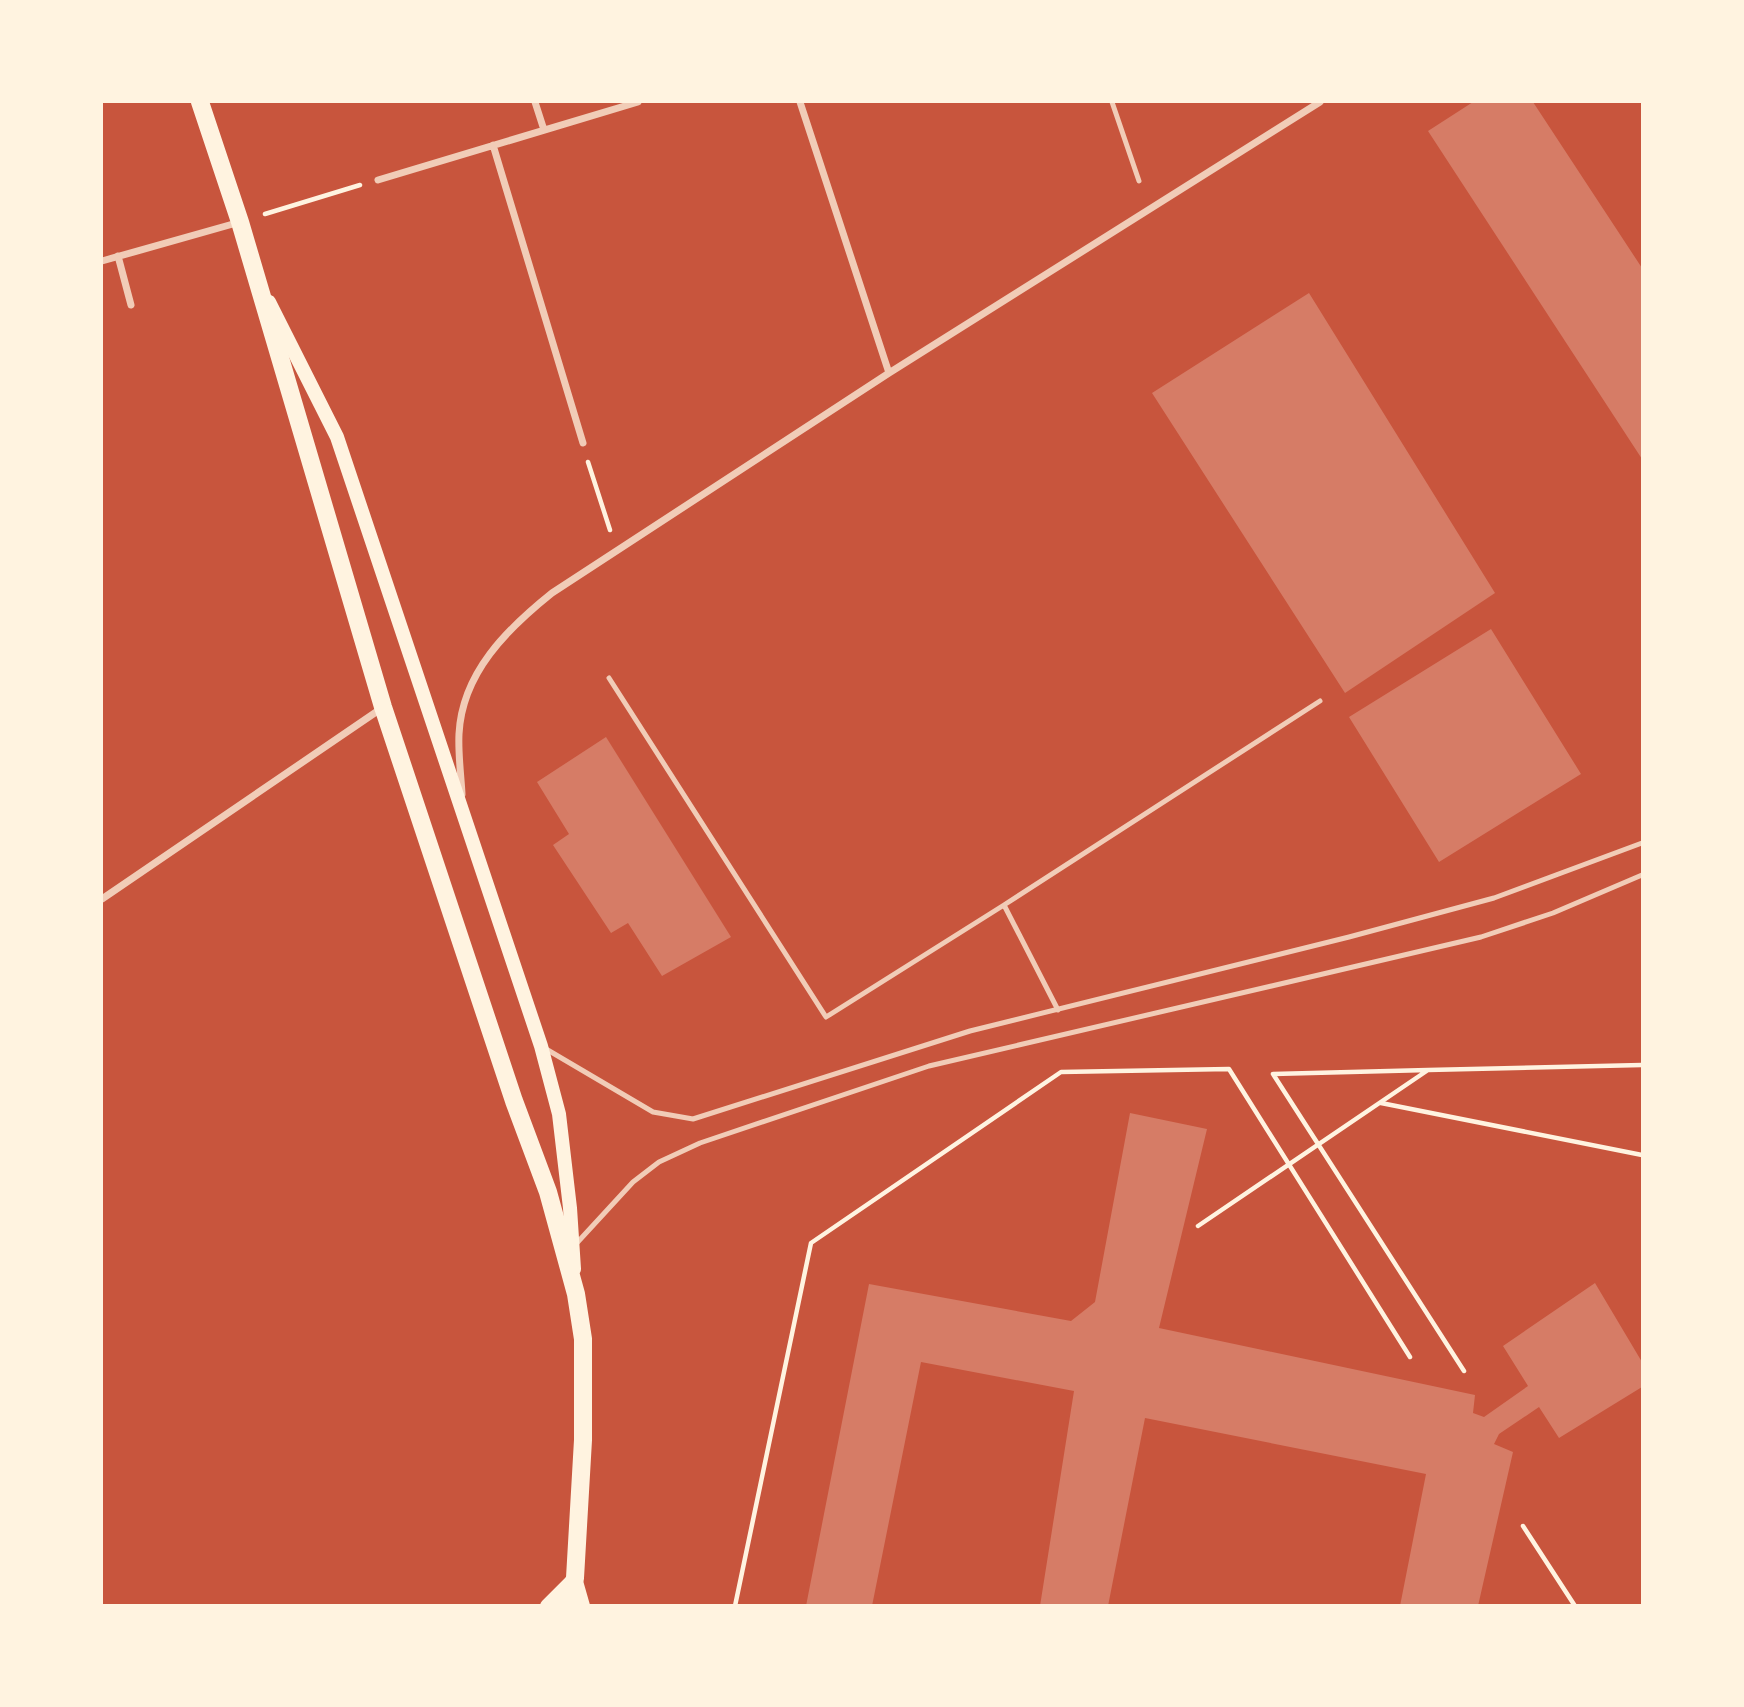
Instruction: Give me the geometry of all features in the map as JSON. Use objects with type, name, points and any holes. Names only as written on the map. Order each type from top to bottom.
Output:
[{"type":"main road","points":[[200,102],[240,222],[383,707],[514,1101],[548,1192],[576,1294]]},
{"type":"main road","points":[[255,273],[337,437],[541,1046],[559,1114],[576,1294],[583,1339],[583,1440],[575,1578],[567,1605]]},
{"type":"main road","points":[[547,1605],[575,1578]]},
{"type":"main road","points":[[575,1578],[583,1605]]},
{"type":"street","points":[[535,102],[544,130]]},
{"type":"street","points":[[378,180],[638,102]]},
{"type":"street","points":[[800,102],[889,373]]},
{"type":"street","points":[[463,813],[459,733],[466,695],[478,670],[524,615],[552,593],[889,373],[1320,102]]},
{"type":"street","points":[[493,145],[583,443]]},
{"type":"street","points":[[102,261],[240,222]]},
{"type":"street","points":[[118,256],[131,305]]},
{"type":"street","points":[[102,899],[383,707]]},
{"type":"lane","points":[[1112,102],[1139,181]]},
{"type":"lane","points":[[609,678],[826,1017],[1320,701]]},
{"type":"lane","points":[[541,1046],[653,1112],[693,1119],[970,1031],[1349,937],[1494,898],[1643,843]]},
{"type":"lane","points":[[573,1247],[633,1182],[659,1162],[700,1143],[929,1066],[1481,937],[1553,913],[1643,875]]},
{"type":"lane","points":[[1004,905],[1058,1010]]},
{"type":"path","points":[[240,222],[378,180]]},
{"type":"path","points":[[583,443],[616,551]]},
{"type":"path","points":[[1464,1371],[1273,1074],[1643,1065]]},
{"type":"path","points":[[735,1605],[811,1243],[1061,1072],[1229,1069],[1410,1357]]},
{"type":"path","points":[[1198,1226],[1428,1070]]},
{"type":"path","points":[[1381,1102],[1643,1155]]},
{"type":"path","points":[[1523,1526],[1575,1605]]},
{"type":"building","points":[[1473,102],[1533,102],[1642,268],[1642,459],[1428,131]]},
{"type":"building","points":[[1309,293],[1495,593],[1345,693],[1152,393]]},
{"type":"building","points":[[1491,629],[1581,774],[1439,862],[1349,717]]},
{"type":"building","points":[[606,737],[731,937],[662,976],[628,923],[611,933],[553,845],[569,834],[537,782]]},
{"type":"building","points":[[1130,1113],[1207,1129],[1159,1328],[1475,1395],[1473,1413],[1484,1417],[1528,1386],[1503,1346],[1595,1283],[1642,1362],[1642,1387],[1559,1438],[1539,1407],[1499,1434],[1494,1444],[1513,1452],[1478,1606],[1400,1606],[1426,1474],[1145,1418],[1108,1606],[1040,1606],[1074,1391],[921,1362],[872,1606],[806,1606],[869,1284],[1071,1321],[1095,1302]]}]
